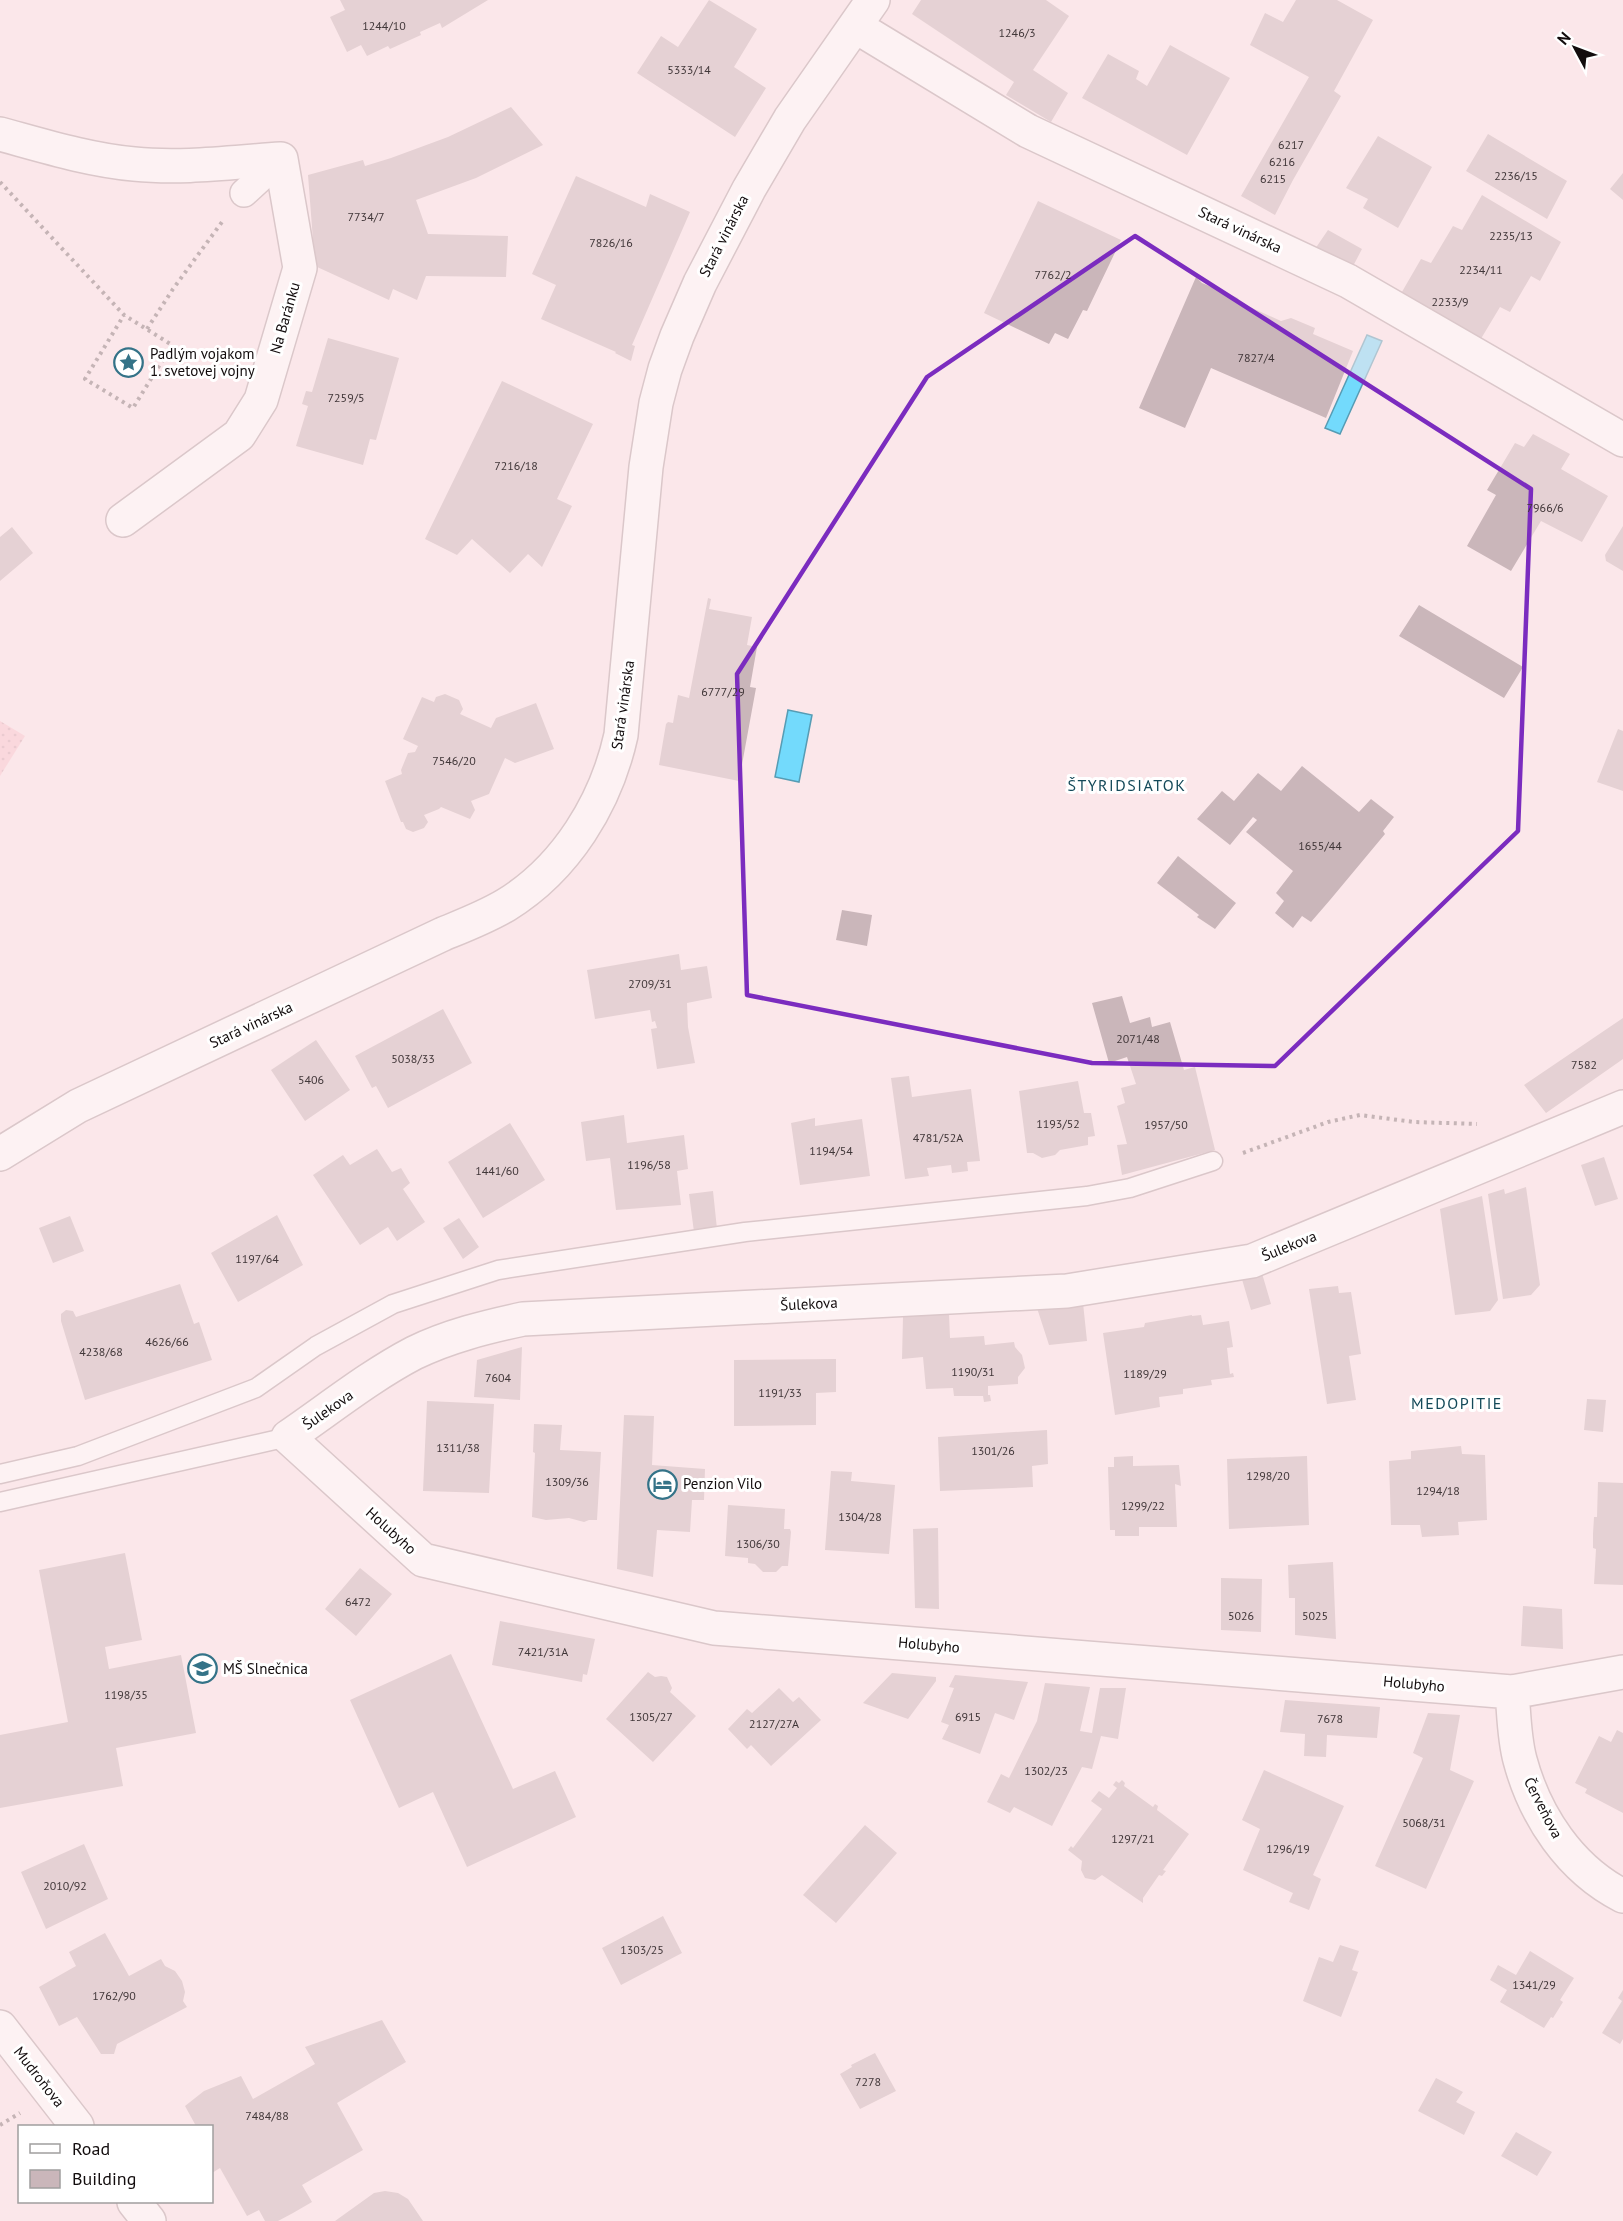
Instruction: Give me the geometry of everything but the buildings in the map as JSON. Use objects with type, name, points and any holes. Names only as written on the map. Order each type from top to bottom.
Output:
[{"type":"street","name":"Stará vinárska","points":[[0,1154],[78,1106],[443,934],[483,918],[530,887],[560,859],[575,840],[603,793],[614,765],[621,735],[646,467],[656,403],[683,320],[749,189],[790,119],[864,13],[1028,131],[1348,281],[1623,440]]},
{"type":"street","points":[[0,134],[67,153],[135,164],[189,165],[281,159]]},
{"type":"street","points":[[244,193],[281,159]]},
{"type":"street","name":"Na Baránku","points":[[123,520],[239,435],[261,400],[300,268],[281,159]]},
{"type":"street","name":"Šulekova","points":[[288,1437],[376,1376],[414,1354],[466,1333],[523,1319],[1067,1291],[1252,1261],[1623,1107]]},
{"type":"street","name":"Holubyho","points":[[288,1437],[423,1560],[714,1628],[1512,1692],[1623,1672]]},
{"type":"street","name":"Červeňova","points":[[1512,1692],[1520,1760],[1533,1795],[1553,1835],[1581,1866],[1623,1896]]},
{"type":"street","name":"Mudroňova","points":[[0,2027],[75,2125]]},
{"type":"street","points":[[135,2203],[149,2221]]},
{"type":"lane","points":[[0,1474],[78,1456],[256,1388],[316,1346],[393,1304],[498,1270],[745,1232],[1087,1196],[1130,1188],[1213,1161]]},
{"type":"lane","name":"Šulekova","points":[[0,1502],[288,1437]]},
{"type":"path","points":[[0,182],[124,315],[172,345],[133,408],[85,379],[124,315]]},
{"type":"path","points":[[147,329],[173,289],[244,193]]},
{"type":"path","points":[[1213,1161],[1256,1149],[1328,1122],[1360,1115],[1414,1122],[1484,1125]]},
{"type":"path","points":[[0,2125],[20,2112]]},
{"type":"highlighted area","points":[[1135,236],[1531,489],[1518,831],[1275,1066],[1092,1063],[747,995],[737,674],[927,377]]},
{"type":"shaded area","points":[[0,721],[25,736],[0,776]]},
{"type":"water","points":[[1367,335],[1382,341],[1340,434],[1325,428]]},
{"type":"water","points":[[788,710],[812,715],[799,782],[775,777]]},
{"type":"place","name":"Padlým vojakom 1. svetovej vojny","points":[[129,363]]},
{"type":"place","name":"Penzion Vilo","points":[[662,1484]]},
{"type":"place","name":"MŠ Slnečnica","points":[[202,1669]]},
{"type":"district","name":"ŠTYRIDSIATOK","points":[[1127,785]]},
{"type":"district","name":"MEDOPITIE","points":[[1457,1403]]}]
